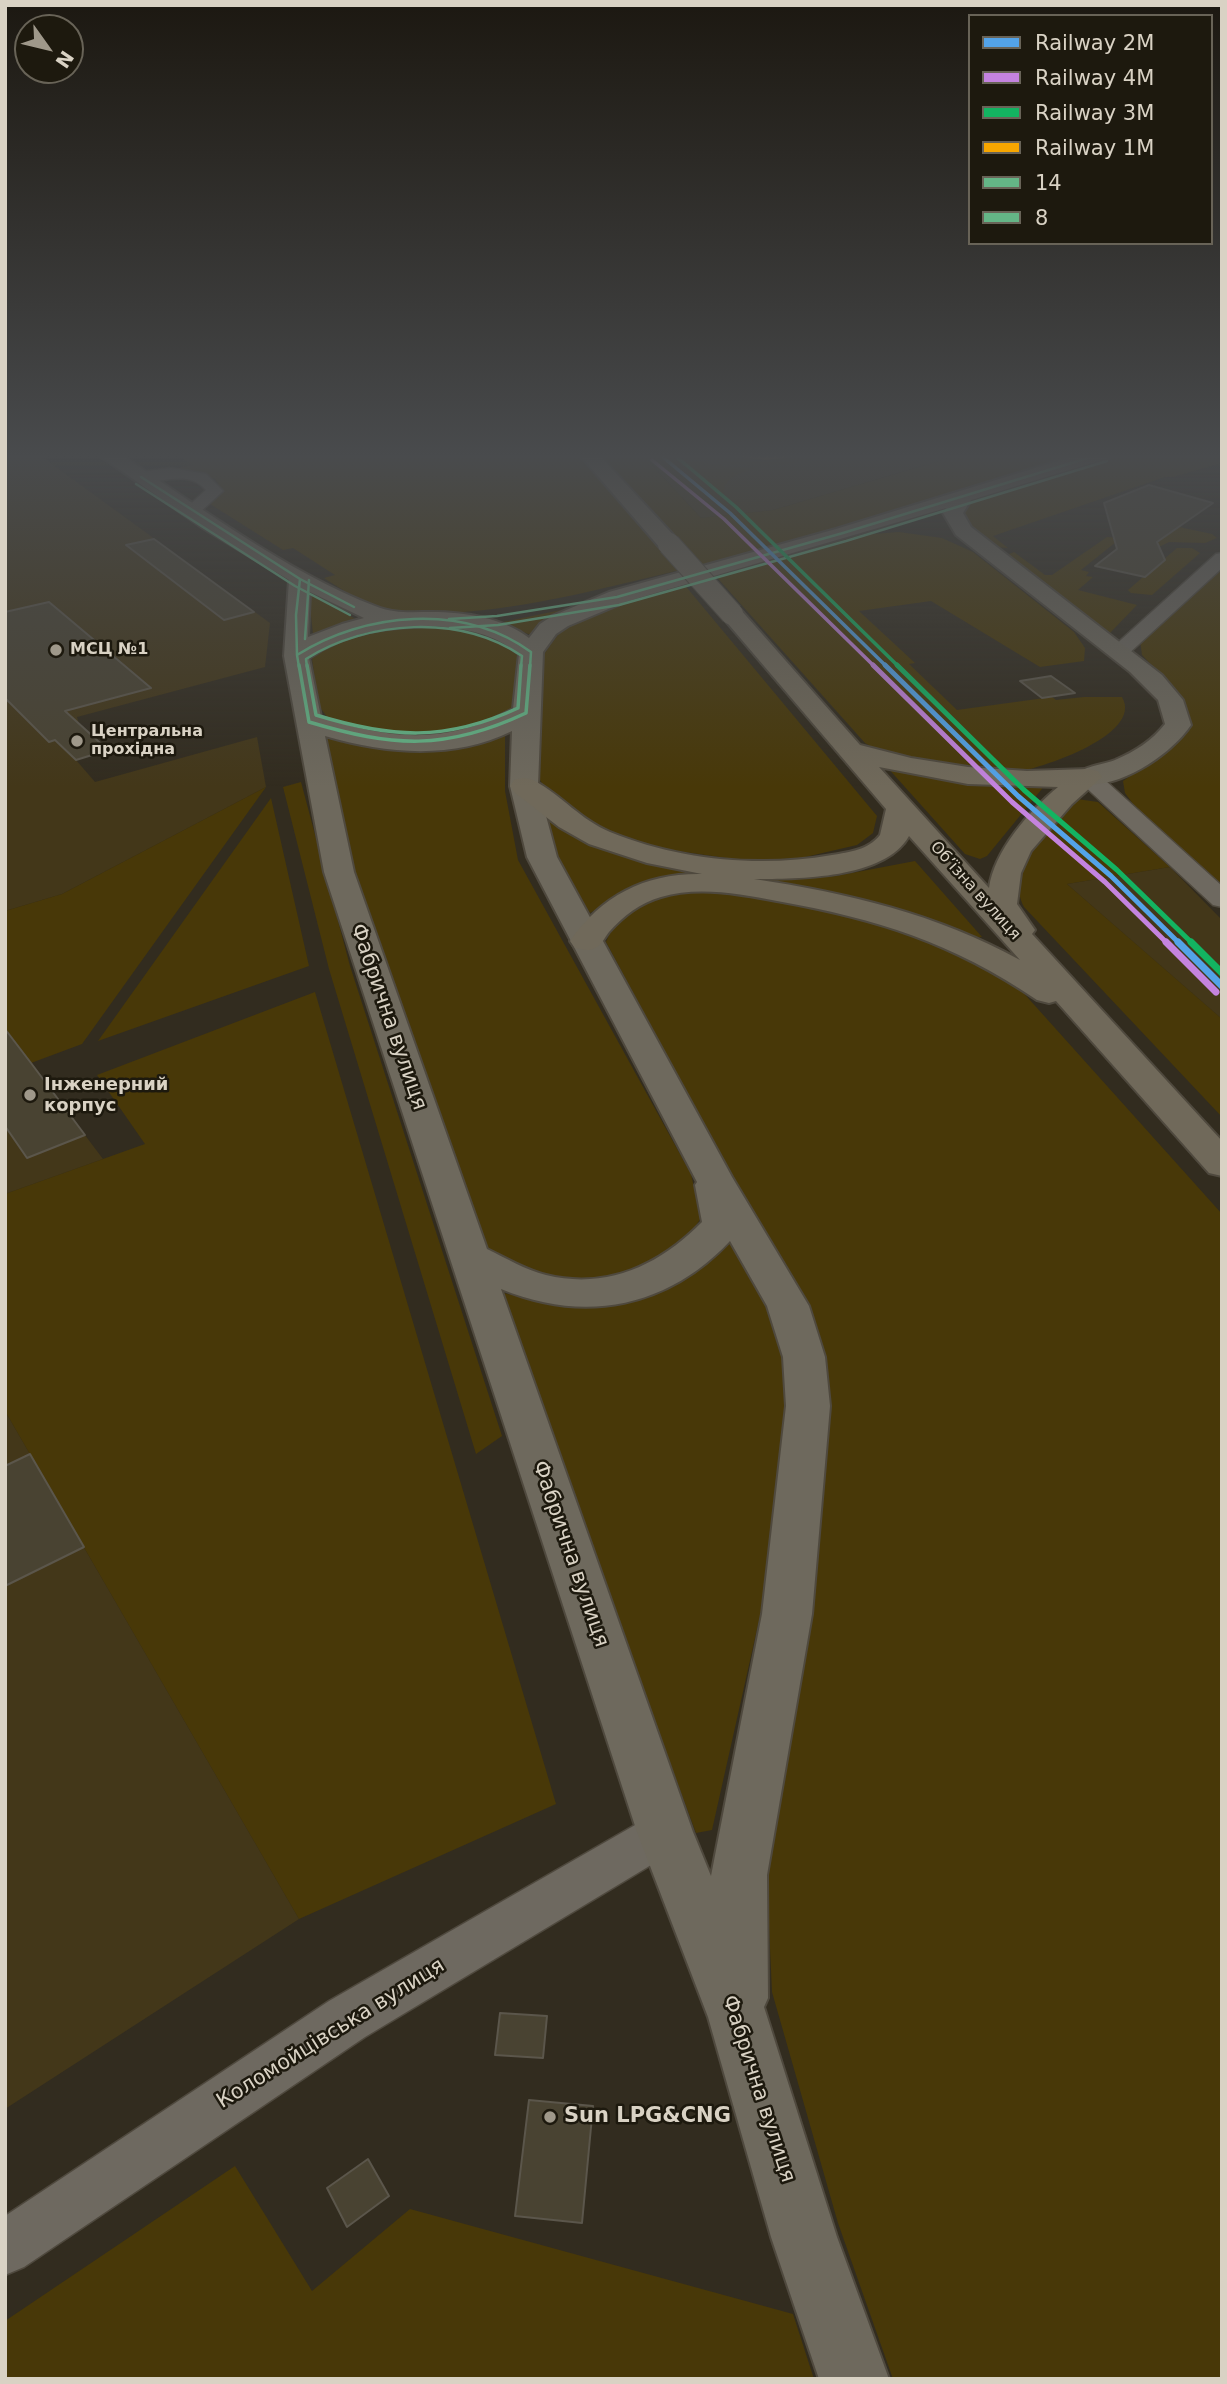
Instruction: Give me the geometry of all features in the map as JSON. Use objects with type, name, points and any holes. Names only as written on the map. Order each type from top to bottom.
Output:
[{"type":"main road","points":[[277,564],[300,579],[373,615],[404,621]]},
{"type":"main road","name":"Обʼїзна вулиця","points":[[687,564],[900,808],[1222,1164]]},
{"type":"main road","points":[[296,656],[312,644],[338,632],[367,625],[497,616],[617,597],[733,564]]},
{"type":"main road","points":[[852,751],[929,772],[975,779],[1032,780],[1088,777],[1123,766],[1150,753],[1168,740],[1178,725],[1176,707],[1171,698],[1119,652],[1005,564]]},
{"type":"main road","name":"Фабрична вулиця","points":[[300,579],[294,614],[296,656],[339,872],[665,1832],[738,2017],[804,2237],[854,2379]]},
{"type":"main road","points":[[617,597],[560,621],[548,629],[531,652],[524,786],[542,857],[713,1177],[788,1306],[804,1357],[808,1406],[787,1614],[739,1875],[738,2017]]},
{"type":"main road","points":[[449,619],[481,624],[514,635],[531,652]]},
{"type":"main road","points":[[309,722],[358,739],[394,745],[429,746],[484,735],[526,713]]},
{"type":"main road","points":[[1038,960],[1002,904],[1006,873],[1010,860],[1026,837],[1062,798],[1088,777]]},
{"type":"main road","points":[[524,786],[567,821],[597,837],[635,851],[759,872],[832,866],[877,853],[891,842],[898,827],[900,808]]},
{"type":"main road","points":[[586,941],[614,909],[644,892],[673,885],[701,882],[744,886],[844,903],[897,916],[967,944],[1019,972],[1067,1005],[1116,1047]]},
{"type":"main road","points":[[468,1256],[507,1276],[547,1290],[582,1294],[618,1292],[662,1276],[699,1251],[722,1225],[713,1177]]},
{"type":"street","points":[[1119,652],[1215,564]]},
{"type":"street","points":[[1088,777],[1222,901]]},
{"type":"street","name":"Коломойцівська вулиця","points":[[5,2248],[347,2019],[665,1832]]},
{"type":"shaded area","points":[[5,564],[189,564],[270,623],[265,667],[77,717],[79,724],[108,750],[76,760],[95,782],[257,737],[266,787],[62,894],[5,911]]},
{"type":"shaded area","points":[[318,564],[704,564],[529,604],[436,613],[405,613],[382,609],[362,601],[324,578],[335,575]]},
{"type":"shaded area","points":[[744,564],[988,564],[1074,632],[1085,648],[1084,661],[1040,667],[931,601],[859,611],[915,663],[909,664],[957,710],[1052,697],[1056,700],[1122,697],[1125,711],[1117,725],[1083,749],[1019,772],[982,772],[884,753],[865,743],[713,573]]},
{"type":"shaded area","points":[[1015,564],[1031,564],[1045,575],[1052,575],[1068,564],[1088,564],[1081,570],[1089,572],[1086,576],[1093,577],[1078,590],[1137,605],[1109,634],[1105,634]]},
{"type":"shaded area","points":[[1158,564],[1187,564],[1152,595],[1131,593],[1128,590]]},
{"type":"shaded area","points":[[1222,564],[1222,892],[1136,808],[1125,793],[1123,781],[1169,749],[1186,732],[1181,696],[1142,655],[1140,640]]},
{"type":"shaded area","points":[[683,583],[877,816],[873,833],[857,845],[801,858],[747,861],[644,846],[606,833],[551,797],[538,777],[544,654],[560,632],[595,611]]},
{"type":"shaded area","points":[[308,588],[358,621],[313,634]]},
{"type":"shaded area","points":[[564,611],[531,635],[503,624],[503,622]]},
{"type":"shaded area","points":[[427,625],[454,626],[496,634],[519,653],[513,710],[478,730],[406,740],[330,721],[319,706],[312,659],[316,652],[357,631]]},
{"type":"shaded area","points":[[505,733],[505,791],[518,860],[691,1174],[701,1218],[687,1238],[671,1251],[624,1274],[589,1279],[554,1277],[516,1264],[480,1244],[355,872],[324,738],[370,748],[417,752],[448,749]]},
{"type":"shaded area","points":[[887,767],[970,784],[1004,787],[1046,784],[987,856],[980,859],[965,854]]},
{"type":"shaded area","points":[[301,782],[350,966],[502,1436],[476,1454],[329,969],[283,787]]},
{"type":"shaded area","points":[[266,787],[82,1044],[31,1063],[5,1029],[5,911],[62,894]]},
{"type":"shaded area","points":[[271,798],[309,966],[98,1041]]},
{"type":"shaded area","points":[[1070,800],[1098,802],[1170,867],[1067,884],[1222,1019],[1222,1117],[1024,907],[1019,892],[1023,863],[1030,849]]},
{"type":"shaded area","points":[[539,810],[711,876],[634,887],[590,913],[554,852]]},
{"type":"shaded area","points":[[915,861],[982,937],[974,938],[920,918],[867,903],[757,881],[836,876]]},
{"type":"shaded area","points":[[1170,867],[1222,920],[1222,1019],[1067,884]]},
{"type":"shaded area","points":[[703,892],[742,894],[893,923],[1011,979],[1222,1214],[1222,2379],[893,2379],[838,2223],[772,1992],[767,1883],[808,1621],[799,1302],[606,942],[613,928],[633,909],[659,898]]},
{"type":"shaded area","points":[[315,992],[556,1804],[299,1919],[5,1411],[5,1194],[145,1144],[97,1075]]},
{"type":"shaded area","name":"Інженерний корпус","points":[[5,1029],[103,1159],[5,1194]]},
{"type":"shaded area","points":[[729,1239],[772,1310],[787,1357],[789,1401],[762,1607],[712,1830],[696,1833],[495,1291],[542,1302],[586,1304]]},
{"type":"shaded area","points":[[5,1411],[299,1919],[5,2109]]},
{"type":"shaded area","points":[[235,2166],[312,2291],[410,2209],[793,2314],[814,2379],[5,2379],[5,2321]]},
{"type":"building","points":[[151,564],[189,564],[254,612],[224,620]]},
{"type":"building","points":[[1097,564],[1160,564],[1145,577],[1095,566]]},
{"type":"building","name":"МСЦ №1","points":[[49,602],[151,688],[65,711],[108,750],[76,760],[55,740],[49,742],[5,698],[5,612]]},
{"type":"building","points":[[1051,676],[1075,693],[1042,698],[1020,681]]},
{"type":"building","name":"Інженерний корпус","points":[[5,1029],[85,1135],[27,1158],[5,1126]]},
{"type":"building","points":[[30,1454],[84,1547],[5,1586],[5,1466]]},
{"type":"building","points":[[500,2013],[547,2016],[543,2058],[495,2055]]},
{"type":"building","points":[[529,2100],[593,2106],[582,2223],[515,2216]]},
{"type":"building","points":[[368,2159],[389,2196],[347,2227],[327,2188]]},
{"type":"rail line","name":"4М","points":[[770,564],[1012,802],[1105,882],[1216,992]]},
{"type":"rail line","name":"2М","points":[[782,564],[1018,796],[1111,876],[1222,986]]},
{"type":"rail line","name":"3М","points":[[794,564],[1024,790],[1117,870],[1222,973]]},
{"type":"transit line","name":"8","points":[[261,564],[350,615]]},
{"type":"transit line","name":"14","points":[[277,564],[354,607]]},
{"type":"transit line","name":"14","points":[[449,619],[497,616],[617,597],[733,564]]},
{"type":"transit line","name":"8","points":[[450,628],[498,625],[619,605],[764,564]]},
{"type":"transit line","name":"14","points":[[297,655],[296,615],[300,579]]},
{"type":"transit line","name":"8","points":[[305,639],[309,580]]},
{"type":"transit line","name":"14","points":[[434,619],[461,622],[497,632],[531,652],[526,713],[471,735],[419,743],[366,737],[309,722],[297,655],[329,637],[362,626],[434,619]]},
{"type":"transit line","name":"8","points":[[405,628],[452,629],[481,635],[522,656],[518,708],[468,728],[419,734],[369,729],[316,715],[306,659],[353,637],[405,628]]},
{"type":"place","name":"МСЦ №1","points":[[56,650]]},
{"type":"place","name":"Центральна прохідна","points":[[77,741]]},
{"type":"place","name":"Інженерний корпус","points":[[30,1095]]},
{"type":"place","name":"Sun LPG&CNG","points":[[550,2117]]}]
